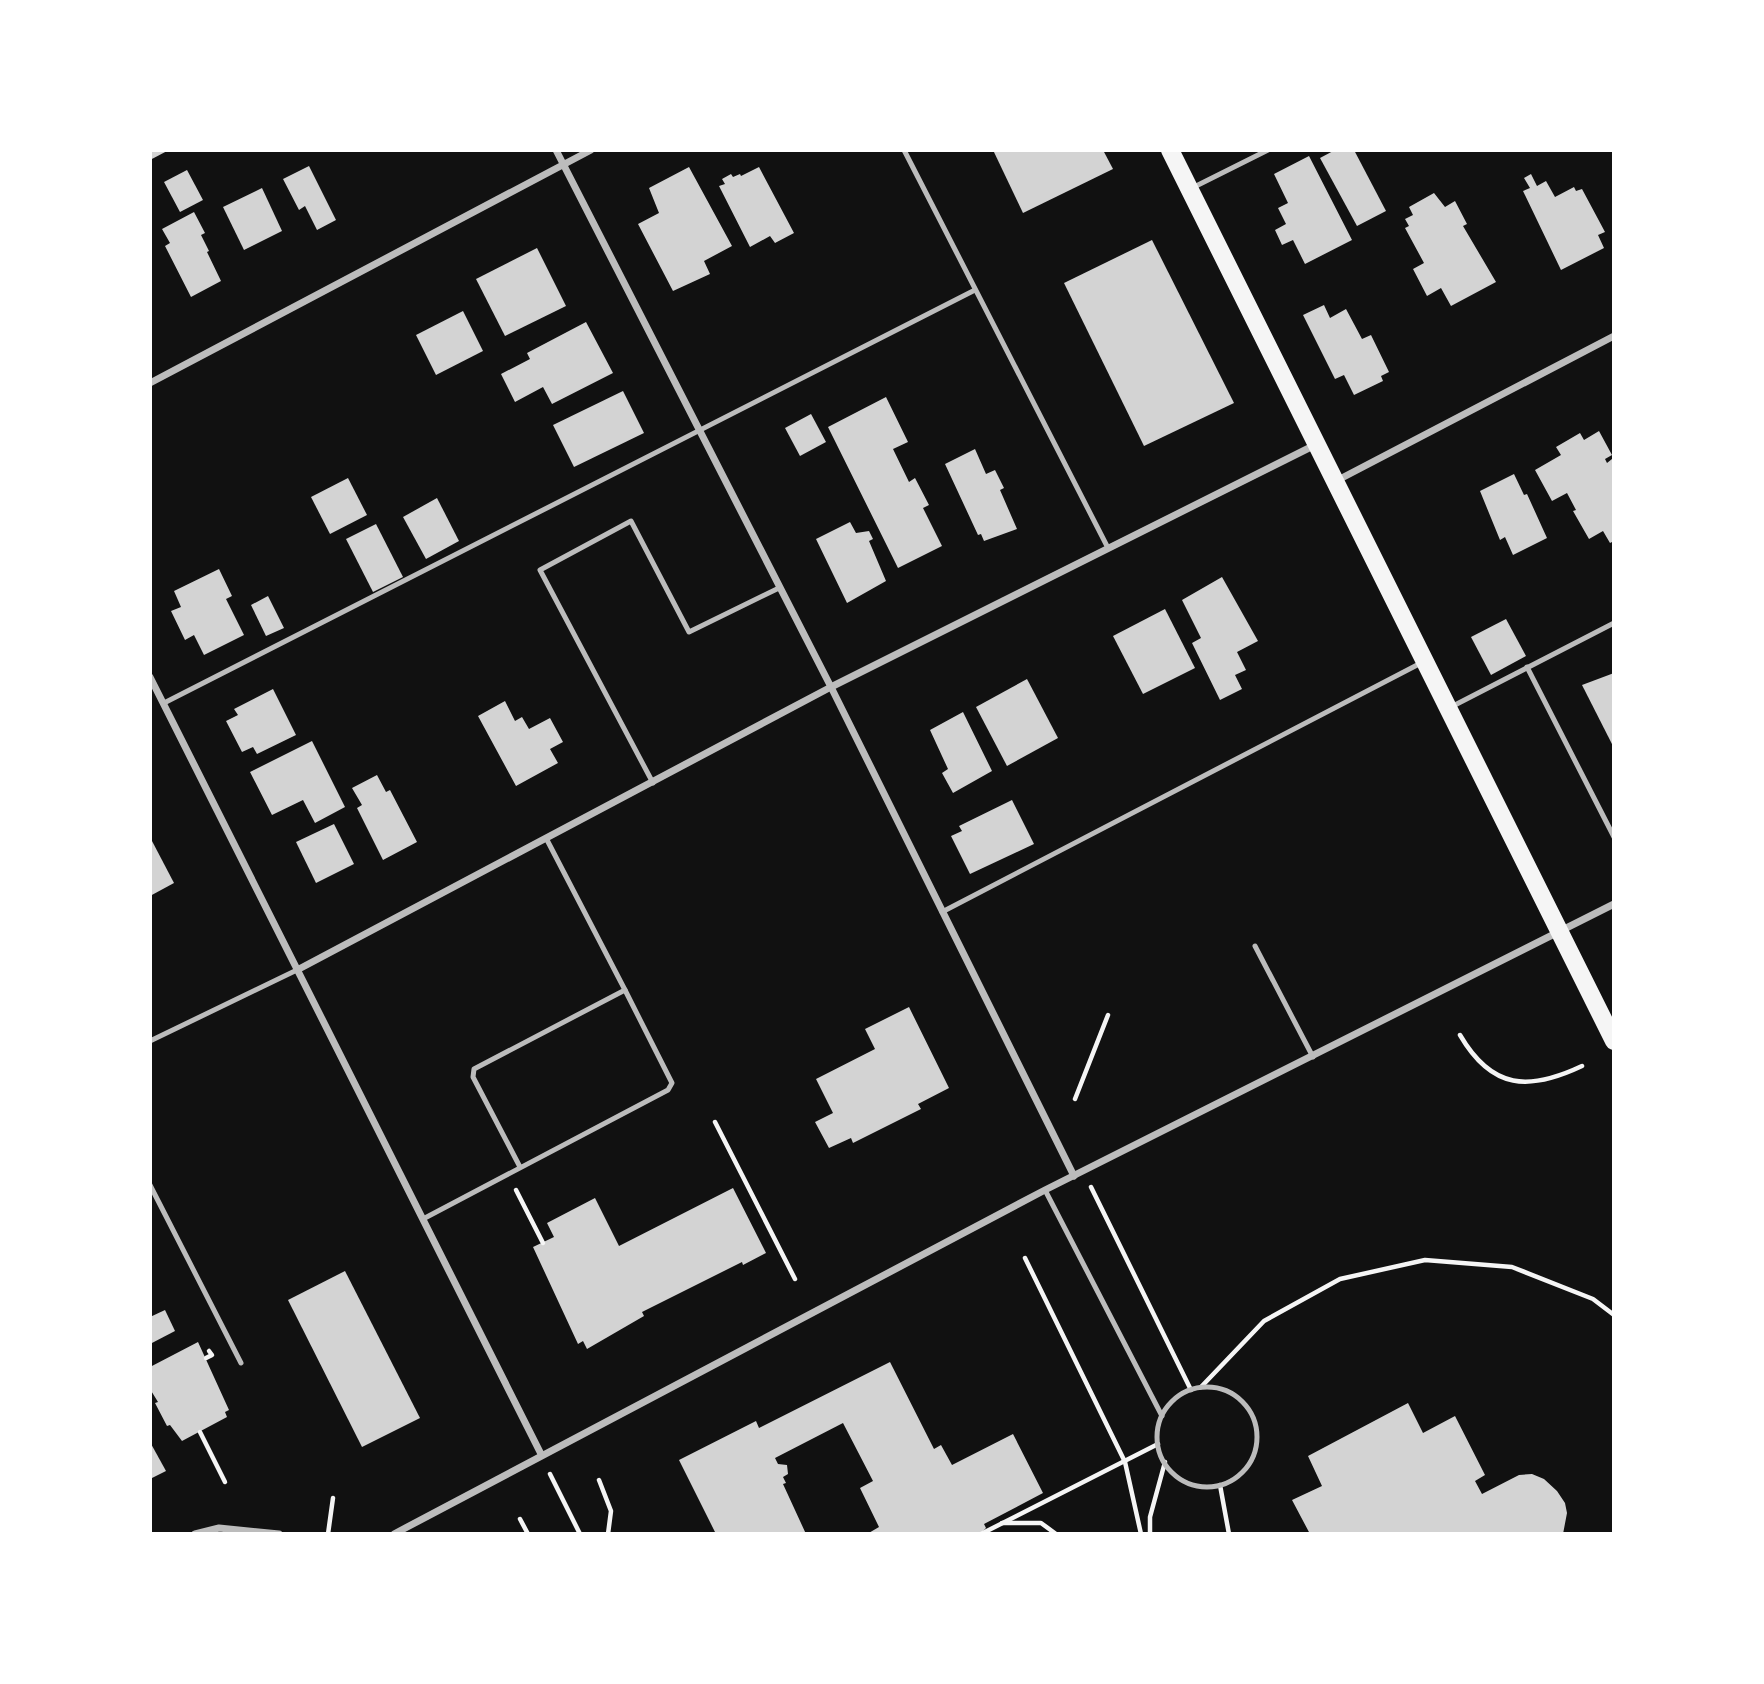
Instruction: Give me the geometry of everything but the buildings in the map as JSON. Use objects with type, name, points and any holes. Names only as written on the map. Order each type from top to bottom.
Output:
[{"type":"main road","points":[[1170,150],[1614,1041]]},
{"type":"street","points":[[556,150],[831,687],[1074,1176]]},
{"type":"street","points":[[150,383],[591,150]]},
{"type":"street","points":[[1336,481],[1614,336]]},
{"type":"street","points":[[299,969],[831,687],[1318,444]]},
{"type":"street","points":[[150,677],[541,1454]]},
{"type":"street","points":[[394,1534],[1045,1190],[1614,904]]},
{"type":"street","points":[[195,1534],[219,1528],[279,1534]]},
{"type":"lane","points":[[904,150],[1108,548]]},
{"type":"lane","points":[[1189,190],[1268,150]]},
{"type":"lane","points":[[164,703],[975,290]]},
{"type":"lane","points":[[653,783],[540,570],[631,521],[689,632],[779,588]]},
{"type":"lane","points":[[1449,708],[1614,623]]},
{"type":"lane","points":[[942,912],[1426,661]]},
{"type":"lane","points":[[1527,667],[1614,837]]},
{"type":"lane","points":[[423,1219],[668,1090],[672,1083],[546,838]]},
{"type":"lane","points":[[1255,946],[1312,1057]]},
{"type":"lane","points":[[150,1041],[299,969]]},
{"type":"lane","points":[[520,1167],[473,1077],[474,1069],[625,990]]},
{"type":"lane","points":[[150,1185],[241,1363]]},
{"type":"lane","points":[[1045,1190],[1162,1416]]},
{"type":"lane","points":[[1201,1387],[1218,1388],[1233,1394],[1246,1405],[1254,1419],[1258,1436],[1255,1452],[1247,1467],[1235,1479],[1220,1485],[1203,1487],[1187,1483],[1173,1473],[1158,1444],[1162,1416],[1171,1402],[1201,1387]]},
{"type":"path","points":[[1075,1099],[1108,1015]]},
{"type":"path","points":[[1460,1035],[1479,1062],[1497,1075],[1515,1081],[1536,1084],[1582,1066]]},
{"type":"path","points":[[715,1122],[795,1279]]},
{"type":"path","points":[[1084,1171],[1191,1390]]},
{"type":"path","points":[[508,1174],[543,1243]]},
{"type":"path","points":[[1025,1258],[1125,1462],[1141,1534]]},
{"type":"path","points":[[1201,1387],[1264,1321],[1340,1279],[1425,1260],[1512,1267],[1593,1299],[1614,1315]]},
{"type":"path","points":[[206,1358],[212,1355],[209,1352]]},
{"type":"path","points":[[200,1432],[225,1482]]},
{"type":"path","points":[[981,1534],[993,1531],[1001,1523],[1158,1444]]},
{"type":"path","points":[[541,1454],[580,1534]]},
{"type":"path","points":[[1150,1534],[1150,1517],[1165,1462]]},
{"type":"path","points":[[599,1480],[611,1511],[608,1534]]},
{"type":"path","points":[[1220,1485],[1228,1534]]},
{"type":"path","points":[[328,1534],[333,1498]]},
{"type":"path","points":[[520,1519],[528,1534]]},
{"type":"path","points":[[1001,1523],[1041,1523],[1056,1534]]}]
